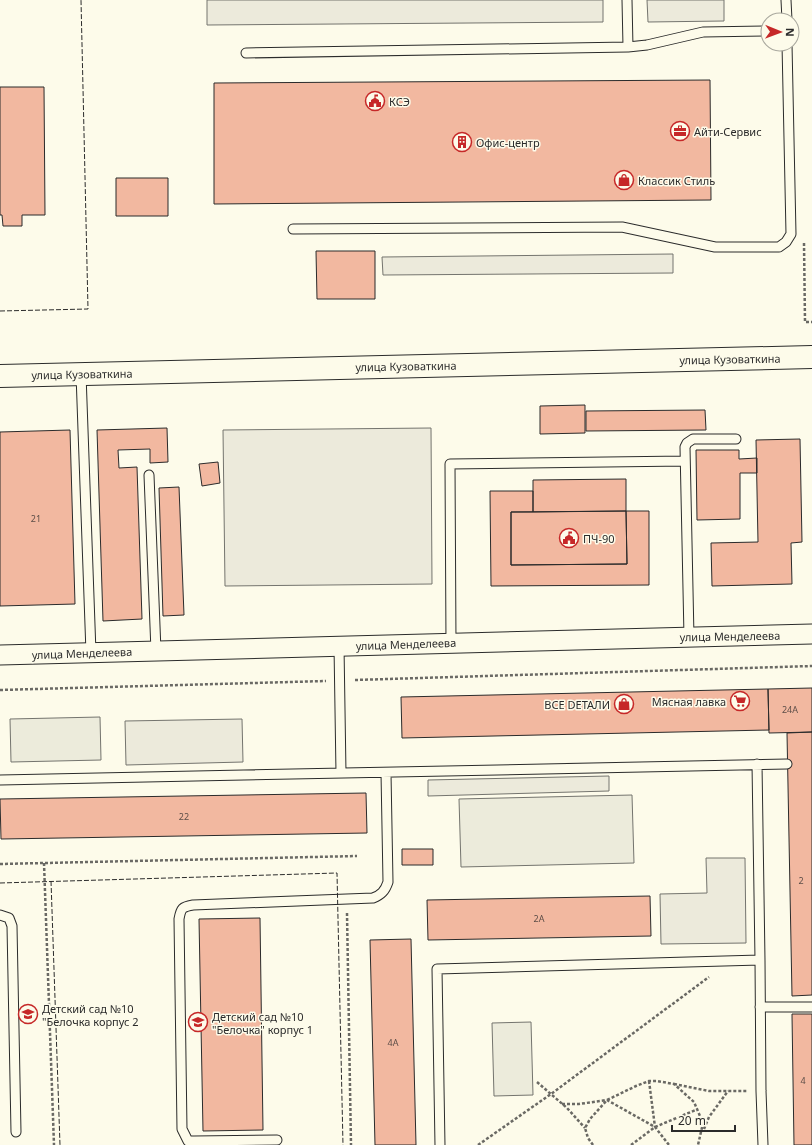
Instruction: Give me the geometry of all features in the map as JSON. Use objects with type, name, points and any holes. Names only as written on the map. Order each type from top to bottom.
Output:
[{"type":"main road","name":"улица Кузоваткина","points":[[0,376],[812,356]]},
{"type":"street","name":"улица Менделеева","points":[[0,655],[812,634]]},
{"type":"lane","points":[[627,0],[628,47]]},
{"type":"lane","points":[[786,0],[787,12]]},
{"type":"lane","points":[[246,53],[628,47],[647,45],[703,32],[760,31]]},
{"type":"lane","points":[[293,229],[622,227],[715,247],[779,247],[786,242],[791,234],[787,52]]},
{"type":"lane","points":[[81,374],[91,653]]},
{"type":"lane","points":[[689,637],[685,447],[693,439],[736,439]]},
{"type":"lane","points":[[451,643],[450,464],[685,461]]},
{"type":"lane","points":[[149,475],[156,651]]},
{"type":"lane","points":[[339,646],[341,773]]},
{"type":"lane","points":[[757,764],[763,1145]]},
{"type":"lane","points":[[0,780],[787,764]]},
{"type":"lane","points":[[277,1140],[188,1141],[182,1129],[178,919],[180,911],[184,907],[193,905],[373,898],[379,896],[386,889],[388,882],[386,772]]},
{"type":"lane","points":[[0,915],[9,918],[12,926],[16,1132]]},
{"type":"lane","points":[[440,1145],[437,969],[760,960]]},
{"type":"lane","points":[[760,1007],[812,1007]]},
{"type":"path","points":[[805,291],[805,322],[812,322]]},
{"type":"path","points":[[0,690],[812,666]]},
{"type":"path","points":[[0,864],[357,856]]},
{"type":"path","points":[[44,863],[54,1145]]},
{"type":"path","points":[[347,911],[351,1145]]},
{"type":"path","points":[[478,1145],[731,961]]},
{"type":"path","points":[[562,1104],[579,1104],[607,1100],[649,1081],[657,1081],[709,1091],[761,1091]]},
{"type":"path","points":[[649,1081],[655,1127]]},
{"type":"path","points":[[537,1082],[567,1108],[585,1128],[588,1138],[593,1145]]},
{"type":"path","points":[[674,1084],[694,1102],[704,1123],[698,1145]]},
{"type":"path","points":[[700,1136],[709,1118],[728,1091]]},
{"type":"path","points":[[607,1100],[655,1127],[669,1145]]},
{"type":"path","points":[[585,1128],[590,1119],[607,1100]]},
{"type":"path","points":[[631,1145],[655,1127],[698,1109]]},
{"type":"shaded area","points":[[207,0],[603,0],[603,22],[207,25]]},
{"type":"shaded area","points":[[647,0],[724,0],[724,21],[648,22]]},
{"type":"shaded area","points":[[673,254],[673,273],[383,275],[382,257]]},
{"type":"shaded area","points":[[431,428],[432,584],[225,586],[223,430]]},
{"type":"shaded area","points":[[100,717],[101,760],[11,762],[10,719]]},
{"type":"shaded area","points":[[242,719],[243,762],[126,765],[125,721]]},
{"type":"shaded area","points":[[609,776],[609,791],[428,796],[428,780]]},
{"type":"shaded area","points":[[632,795],[634,863],[461,867],[459,799]]},
{"type":"shaded area","points":[[706,858],[745,858],[746,943],[661,944],[660,894],[707,893]]},
{"type":"shaded area","points":[[531,1022],[533,1095],[494,1096],[492,1023]]},
{"type":"building","name":"Офис-центр","points":[[710,80],[711,200],[214,204],[214,83]]},
{"type":"building","points":[[0,87],[44,87],[45,215],[22,215],[22,226],[3,226],[2,215],[0,215]]},
{"type":"building","points":[[116,178],[168,178],[168,216],[116,216]]},
{"type":"building","points":[[316,251],[375,251],[375,299],[317,299]]},
{"type":"building","points":[[585,405],[585,433],[540,434],[540,406]]},
{"type":"building","points":[[705,410],[706,430],[586,431],[586,411]]},
{"type":"building","points":[[167,428],[168,462],[150,463],[150,449],[118,450],[119,468],[137,467],[142,619],[103,621],[97,430]]},
{"type":"building","points":[[70,430],[75,604],[0,606],[0,432]]},
{"type":"building","points":[[800,439],[802,542],[791,543],[792,584],[712,586],[711,543],[758,542],[756,440]]},
{"type":"building","points":[[696,450],[739,450],[739,459],[757,458],[757,473],[740,473],[740,519],[697,520]]},
{"type":"building","points":[[218,462],[220,483],[202,486],[199,464]]},
{"type":"building","points":[[626,479],[626,511],[533,512],[533,480]]},
{"type":"building","points":[[179,487],[184,615],[163,616],[159,488]]},
{"type":"building","points":[[490,491],[533,491],[533,512],[511,512],[511,565],[627,564],[626,511],[649,511],[649,585],[491,586]]},
{"type":"building","name":"ПЧ-90","points":[[626,511],[627,564],[511,565],[511,512]]},
{"type":"building","points":[[812,688],[812,732],[769,733],[768,689]]},
{"type":"building","points":[[768,689],[769,730],[402,738],[401,697]]},
{"type":"building","points":[[812,732],[812,995],[792,996],[787,733]]},
{"type":"building","points":[[366,793],[367,833],[1,839],[0,799]]},
{"type":"building","points":[[402,849],[433,849],[433,865],[402,865]]},
{"type":"building","points":[[650,896],[651,936],[428,940],[427,900]]},
{"type":"building","points":[[260,918],[263,1130],[203,1131],[199,919]]},
{"type":"building","points":[[411,939],[416,1145],[375,1145],[370,940]]},
{"type":"building","points":[[792,1014],[812,1014],[812,1145],[794,1145]]},
{"type":"fence","points":[[0,311],[88,309],[81,0]]},
{"type":"fence","points":[[0,883],[337,873],[343,1145]]},
{"type":"fence","points":[[51,881],[60,1145]]},
{"type":"place","name":"КСЭ","points":[[375,101]]},
{"type":"place","name":"Айти-Сервис","points":[[680,131]]},
{"type":"place","name":"Офис-центр","points":[[462,142]]},
{"type":"place","name":"Классик Стиль","points":[[624,180]]},
{"type":"place","name":"ПЧ-90","points":[[569,538]]},
{"type":"place","name":"Мясная лавка","points":[[740,701]]},
{"type":"place","name":"ВСЕ DEТАЛИ","points":[[624,704]]},
{"type":"place","name":"Детский сад №10 \"Белочка корпус 2","points":[[28,1014]]},
{"type":"place","name":"Детский сад №10 \"Белочка\" корпус 1","points":[[198,1022]]}]
